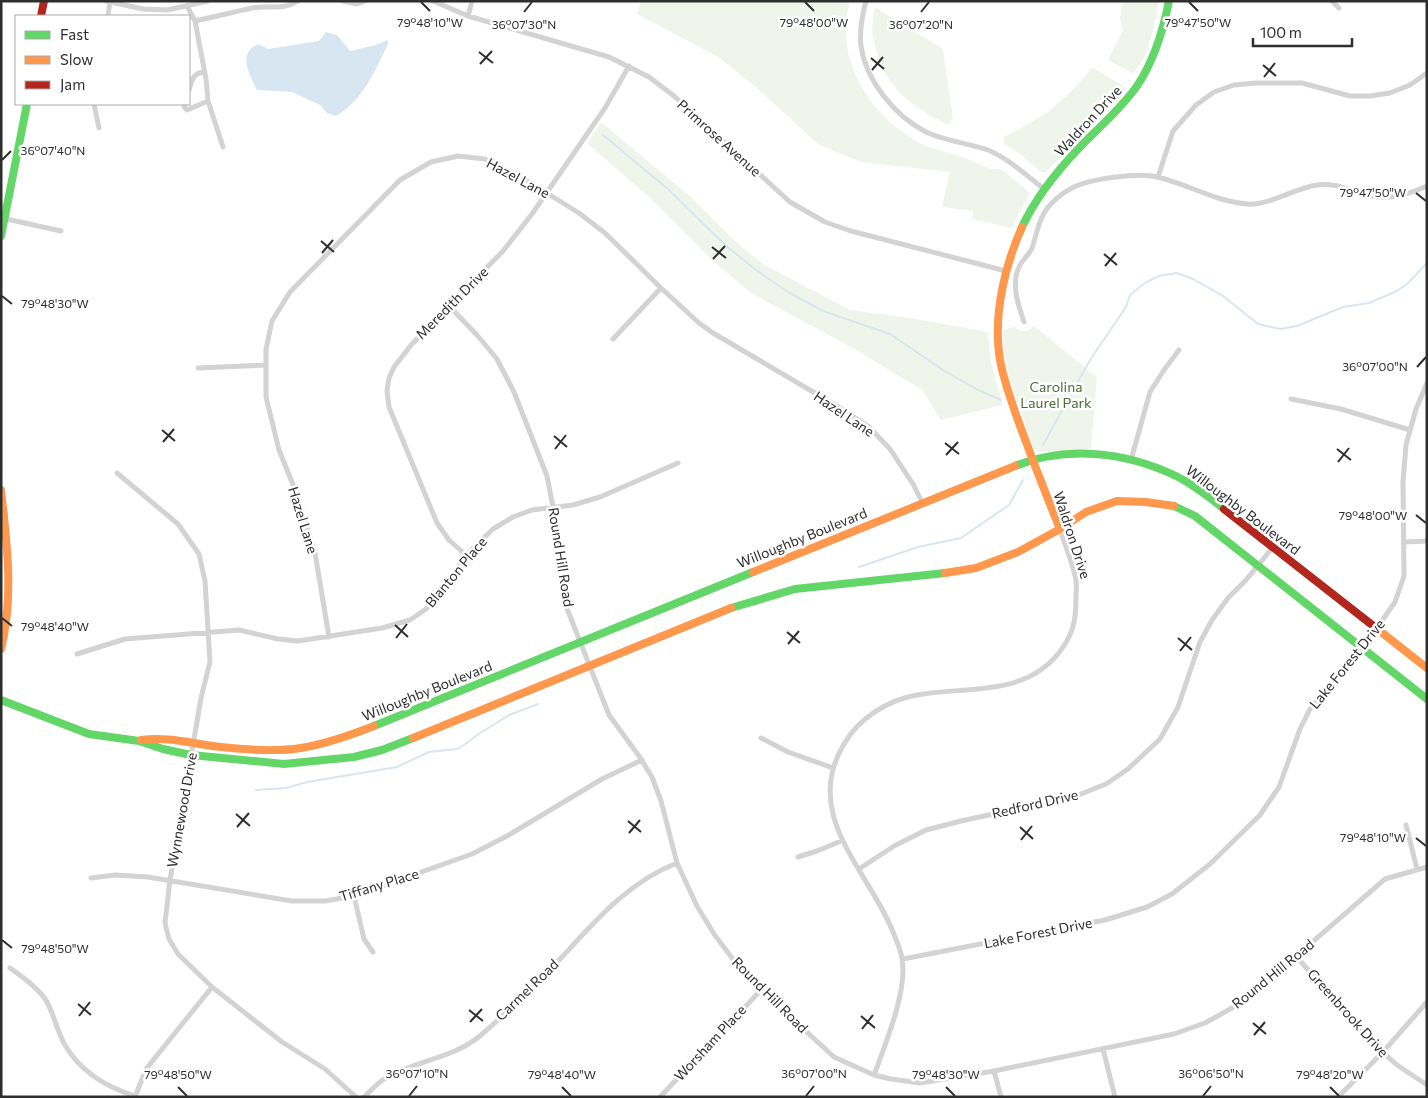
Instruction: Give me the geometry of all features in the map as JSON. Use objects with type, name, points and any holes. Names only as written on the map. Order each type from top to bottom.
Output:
[{"type":"street","points":[[41,15],[44,1]]},
{"type":"street","points":[[108,15],[109,2],[167,10],[208,1]]},
{"type":"street","points":[[194,21],[254,8],[280,8],[298,1]]},
{"type":"street","points":[[343,1],[357,4],[365,1]]},
{"type":"street","name":"Primrose Avenue","points":[[433,1],[468,16],[609,57],[649,77],[674,96],[790,202],[824,222],[1006,270]]},
{"type":"street","points":[[468,16],[472,1]]},
{"type":"street","points":[[866,1],[861,27],[861,47],[867,68],[878,87],[894,107],[912,124],[927,132],[948,140],[988,150],[1010,162],[1044,189]]},
{"type":"street","name":"Waldron Drive","points":[[874,1075],[894,1021],[902,982],[903,959],[888,918],[842,841],[834,820],[830,789],[833,768],[844,744],[860,723],[883,706],[916,695],[1003,686],[1022,681],[1053,660],[1066,643],[1074,626],[1076,579],[1060,529],[1017,419],[999,355],[999,320],[1002,288],[1019,230],[1044,189],[1066,162],[1130,94],[1150,64],[1167,13],[1169,1]]},
{"type":"street","points":[[1332,1],[1339,8]]},
{"type":"street","points":[[187,6],[194,21],[208,101],[223,147]]},
{"type":"street","name":"Meredith Drive","points":[[466,555],[450,540],[437,523],[389,407],[386,391],[389,378],[394,367],[412,344],[503,251],[605,108],[629,66]]},
{"type":"street","points":[[190,87],[194,76],[199,72],[204,72]]},
{"type":"street","points":[[1158,177],[1173,132],[1196,105],[1214,92],[1234,85],[1302,83],[1350,96],[1370,96],[1390,93],[1410,85],[1427,73]]},
{"type":"street","points":[[185,105],[187,110],[208,101]]},
{"type":"street","points":[[1,236],[3,218],[27,105]]},
{"type":"street","points":[[94,105],[99,128]]},
{"type":"street","name":"Hazel Lane","points":[[329,637],[314,553],[296,492],[279,450],[266,397],[266,349],[272,321],[290,292],[400,180],[431,162],[458,156],[485,159],[521,177],[579,213],[605,233],[660,288],[699,323],[868,426],[890,449],[914,484],[922,502]]},
{"type":"street","points":[[1024,322],[1018,305],[1015,283],[1018,267],[1031,250],[1036,230],[1045,212],[1057,198],[1073,187],[1092,181],[1148,175],[1199,192],[1249,204],[1262,202],[1318,184],[1340,186],[1372,196],[1391,197],[1409,194],[1427,186]]},
{"type":"street","points":[[3,218],[61,231]]},
{"type":"street","points":[[613,339],[660,288]]},
{"type":"street","name":"Round Hill Road","points":[[450,307],[477,335],[496,359],[514,392],[546,476],[553,507],[566,606],[609,715],[652,777],[661,801],[677,864],[697,906],[714,934],[735,962],[760,990],[834,1057],[874,1075],[891,1080],[920,1083],[994,1072],[1174,1034],[1204,1023],[1232,1008],[1385,879],[1427,867]]},
{"type":"street","points":[[1131,460],[1150,392],[1180,350]]},
{"type":"street","points":[[198,368],[266,366]]},
{"type":"street","name":"Lake Forest Drive","points":[[903,959],[1105,920],[1147,907],[1172,894],[1210,864],[1260,815],[1279,787],[1300,729],[1310,708],[1377,628],[1396,602],[1404,576],[1403,482],[1406,445],[1416,409],[1427,383]]},
{"type":"street","points":[[1291,399],[1341,409],[1410,430]]},
{"type":"street","name":"Willoughby Boulevard","points":[[139,741],[154,738],[221,747],[266,750],[300,748],[359,732],[922,502],[1032,459],[1063,454],[1123,457],[1176,476],[1200,490],[1427,668]]},
{"type":"street","name":"Blanton Place","points":[[78,654],[125,638],[240,630],[278,639],[298,641],[382,628],[410,620],[426,609],[446,586],[466,555],[493,528],[513,517],[532,510],[574,505],[600,497],[678,463]]},
{"type":"street","name":"Wynnewood Drive","points":[[117,473],[178,524],[199,554],[205,581],[210,633],[210,662],[201,698],[170,880],[165,923],[169,939],[178,954],[212,987],[282,1042],[325,1069],[356,1097]]},
{"type":"street","points":[[1,490],[10,591],[10,612],[1,649]]},
{"type":"street","name":"Willoughby Boulevard","points":[[1,700],[89,734],[139,741],[191,755],[284,764],[354,757],[382,750],[452,723],[729,609],[795,589],[935,575],[976,568],[1018,552],[1086,512],[1117,501],[1146,502],[1173,506],[1195,516],[1427,699]]},
{"type":"street","points":[[1405,542],[1427,541]]},
{"type":"street","name":"Redford Drive","points":[[859,868],[894,846],[926,830],[1076,796],[1106,784],[1128,769],[1160,739],[1178,707],[1200,642],[1212,620],[1228,598],[1272,547]]},
{"type":"street","points":[[761,738],[788,752],[833,768]]},
{"type":"street","name":"Tiffany Place","points":[[92,878],[115,875],[148,877],[292,901],[325,901],[354,896],[472,854],[507,836],[602,780],[642,760]]},
{"type":"street","points":[[1406,825],[1417,869]]},
{"type":"street","points":[[798,857],[842,841]]},
{"type":"street","name":"Carmel Road","points":[[364,1097],[384,1079],[460,1050],[480,1036],[556,963],[608,908],[646,878],[677,864]]},
{"type":"street","points":[[354,896],[364,939],[373,952]]},
{"type":"street","name":"Greenbrook Drive","points":[[1296,956],[1382,1053],[1427,1085]]},
{"type":"street","points":[[10,968],[27,981],[46,1000],[65,1044],[84,1068],[117,1091],[135,1097],[146,1069],[212,987]]},
{"type":"street","name":"Worsham Place","points":[[660,1097],[760,990]]},
{"type":"street","points":[[1338,1097],[1382,1053],[1427,1002]]},
{"type":"street","points":[[1103,1049],[1115,1097]]},
{"type":"street","points":[[994,1072],[1001,1097]]},
{"type":"green space","points":[[641,1],[850,1],[846,23],[847,44],[851,64],[859,83],[870,100],[900,130],[918,142],[934,149],[967,158],[992,169],[1001,169],[1027,190],[1029,195],[1011,228],[972,219],[973,211],[942,207],[950,172],[861,162],[819,145],[758,89],[720,58],[637,14]]},
{"type":"green space","points":[[1123,1],[1159,1],[1147,50],[1138,67],[1132,73],[1108,60],[1123,30],[1120,19]]},
{"type":"green space","points":[[875,7],[943,49],[953,119],[948,125],[911,103],[901,94],[885,73],[879,60],[872,34]]},
{"type":"green space","points":[[1092,67],[1125,89],[1046,172],[1041,172],[1020,154],[1004,144],[1004,137],[1031,123],[1053,108],[1082,80]]},
{"type":"green space","points":[[601,122],[691,197],[738,244],[765,265],[850,310],[904,317],[988,332],[991,363],[1003,405],[941,420],[922,390],[858,351],[751,293],[713,261],[649,197],[587,143]]},
{"type":"green space","name":"Carolina Laurel Park","points":[[1014,326],[1019,331],[1027,331],[1034,326],[1097,377],[1091,449],[1039,452],[1033,448],[1003,354],[1003,331]]},
{"type":"shaded area","points":[[326,32],[337,35],[350,51],[388,40],[388,44],[378,64],[354,102],[336,116],[327,113],[320,105],[292,92],[257,90],[248,71],[247,64],[248,52],[252,48],[259,44],[268,49],[319,41]]},
{"type":"waterway","points":[[603,135],[669,190],[725,245],[756,270],[788,292],[823,311],[890,334],[943,370],[978,390],[1001,400]]},
{"type":"waterway","points":[[1043,445],[1090,360],[1126,307],[1130,295],[1145,283],[1159,276],[1177,273],[1193,279],[1223,296],[1258,324],[1280,329],[1297,326],[1343,307],[1369,303],[1397,291],[1408,283],[1427,263]]},
{"type":"waterway","points":[[1021,400],[1064,407]]},
{"type":"waterway","points":[[859,567],[918,547],[961,538],[1009,505],[1023,480]]},
{"type":"waterway","points":[[256,790],[286,788],[307,782],[397,767],[429,752],[457,749],[509,715],[538,704]]},
{"type":"traffic: fast","points":[[1022,227],[1040,195],[1055,175],[1117,110],[1137,86],[1157,45],[1169,1]]},
{"type":"traffic: fast","points":[[1,236],[27,105]]},
{"type":"traffic: fast","points":[[1015,466],[1055,455],[1076,454],[1096,454],[1137,461],[1176,476],[1195,487],[1224,509]]},
{"type":"traffic: fast","points":[[1174,506],[1195,516],[1427,699]]},
{"type":"traffic: fast","points":[[374,726],[753,572]]},
{"type":"traffic: fast","points":[[731,608],[795,589],[945,573]]},
{"type":"traffic: fast","points":[[1,700],[89,734],[139,741],[191,755],[284,764],[354,757],[382,750],[413,738]]},
{"type":"traffic: slow","points":[[1022,227],[1002,289],[998,321],[999,353],[1003,375],[1015,412],[1060,529]]},
{"type":"traffic: slow","points":[[753,572],[1015,466]]},
{"type":"traffic: slow","points":[[1,490],[8,570],[7,609],[1,649]]},
{"type":"traffic: slow","points":[[945,573],[976,568],[1018,552],[1086,512],[1117,501],[1146,502],[1174,506]]},
{"type":"traffic: slow","points":[[413,738],[731,608]]},
{"type":"traffic: slow","points":[[1376,628],[1427,668]]},
{"type":"traffic: slow","points":[[141,740],[171,740],[231,748],[281,750],[320,744],[374,726]]},
{"type":"traffic: jam","points":[[41,15],[44,1]]},
{"type":"traffic: jam","points":[[1224,509],[1376,628]]}]
